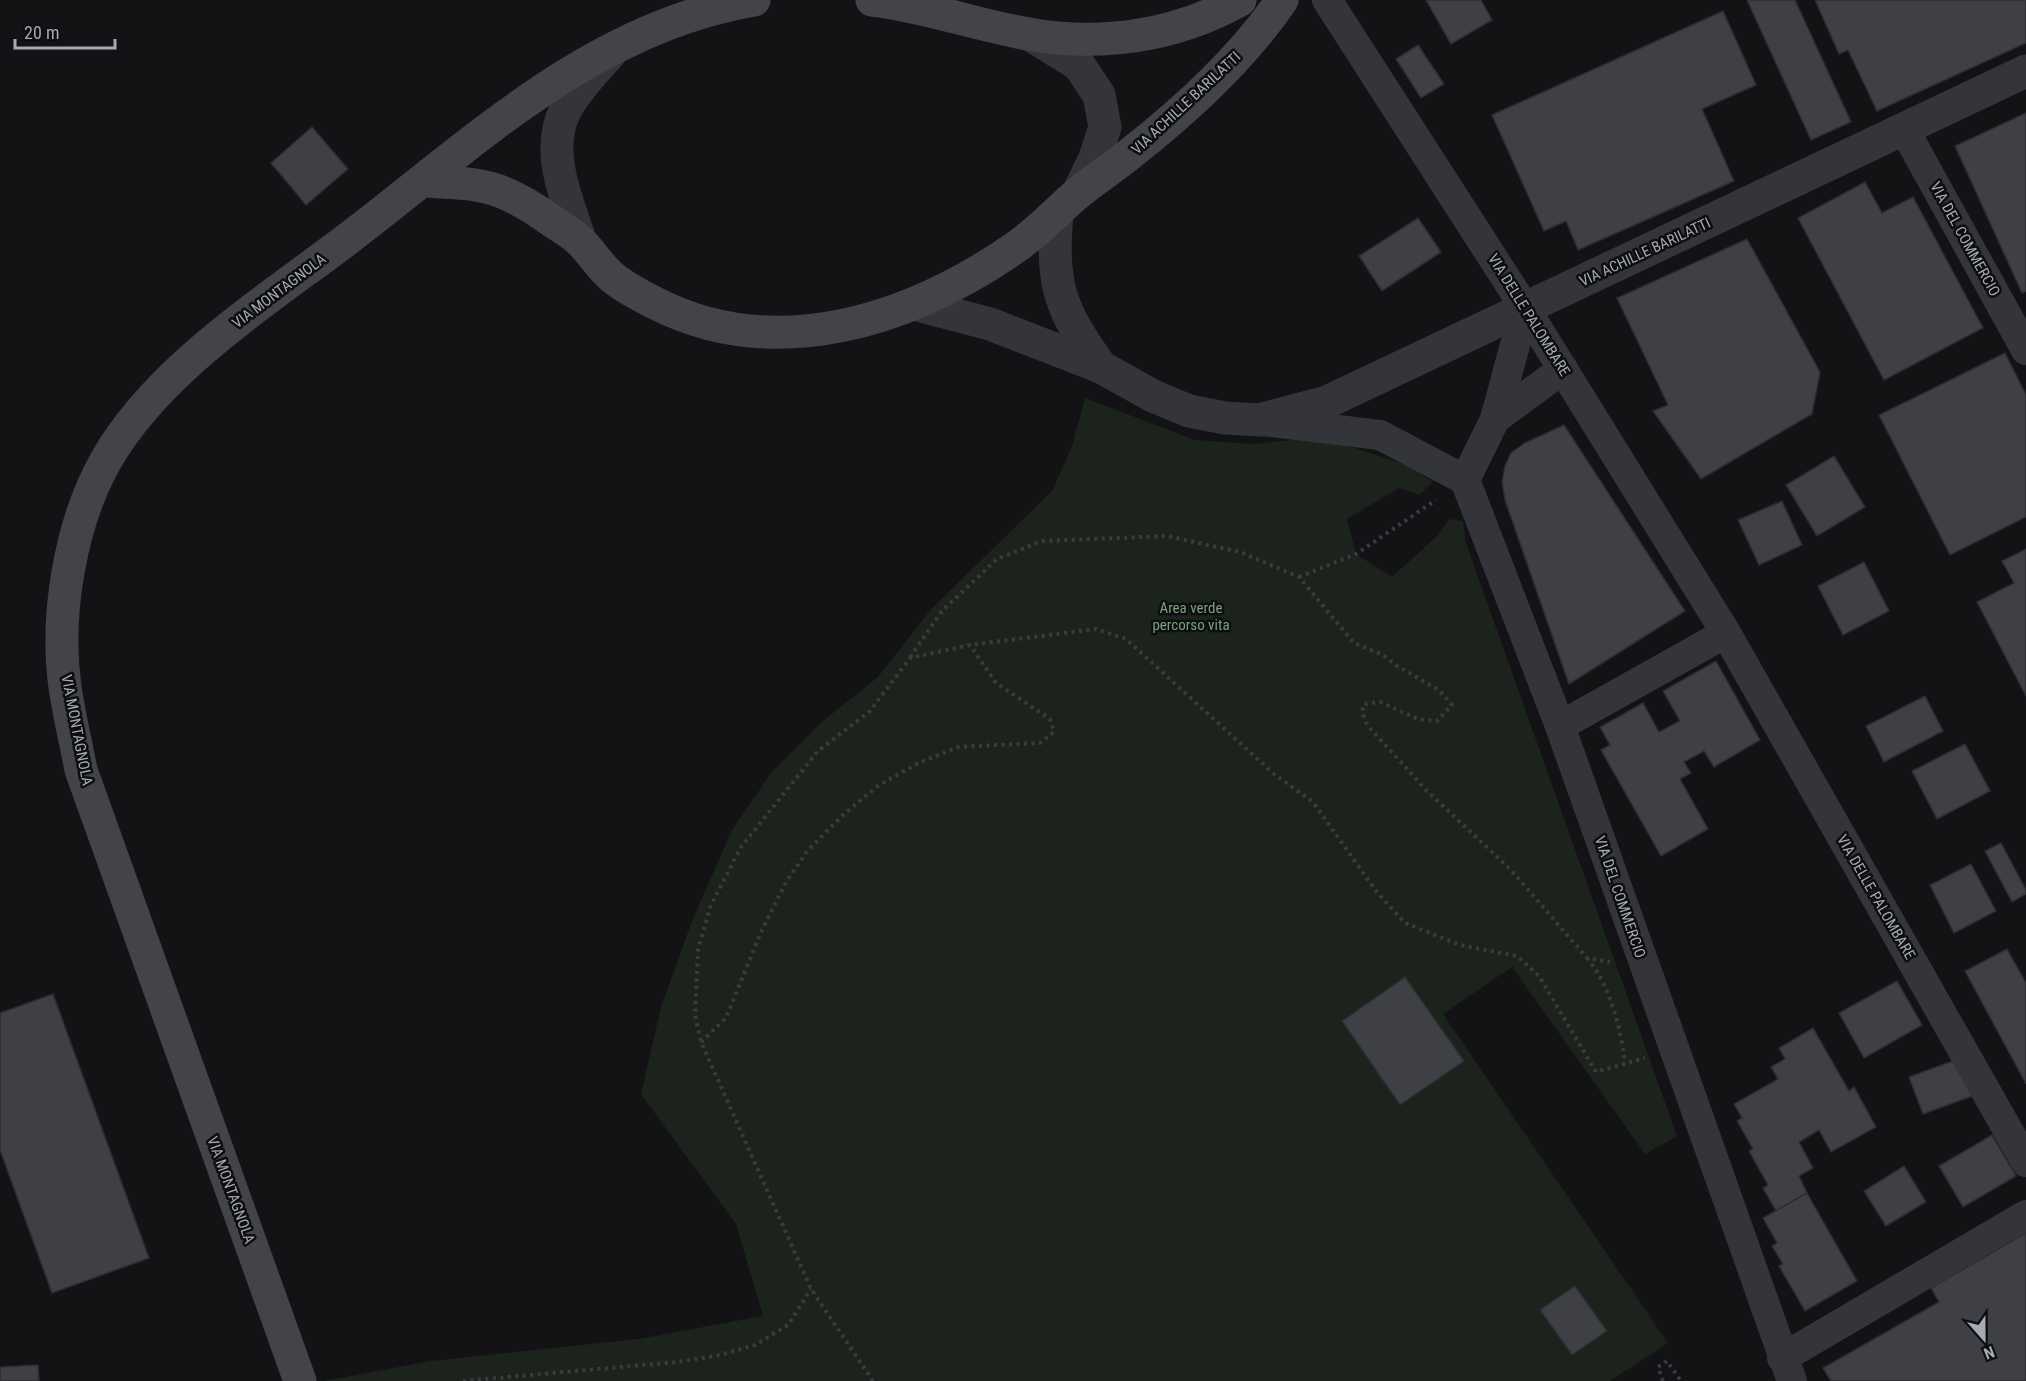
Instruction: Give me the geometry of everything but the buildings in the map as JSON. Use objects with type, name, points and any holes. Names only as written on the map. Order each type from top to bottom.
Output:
[{"type":"main road","name":"VIA MONTAGNOLA","points":[[300,1381],[81,770],[64,685],[63,608],[76,530],[105,462],[152,398],[217,338],[424,181],[460,147],[547,85],[616,48],[680,19],[727,4],[754,0]]},
{"type":"main road","points":[[872,0],[913,4],[1029,34],[1120,38],[1161,33],[1194,22],[1240,0]]},
{"type":"main road","name":"VIA ACHILLE BARILATTI","points":[[424,181],[467,183],[496,188],[523,200],[580,240],[611,276],[655,303],[710,324],[760,333],[816,332],[864,322],[914,304],[970,275],[1017,246],[1067,203],[1132,153],[1229,65],[1253,39],[1282,0]]},
{"type":"street","name":"VIA DELLE PALOMBARE","points":[[1327,0],[1525,308],[1726,633],[2026,1162]]},
{"type":"street","name":"VIA ACHILLE BARILATTI","points":[[1029,34],[1079,65],[1099,95],[1105,127],[1095,158],[1067,203],[1054,252],[1055,274],[1060,296],[1071,321],[1101,367]]},
{"type":"street","name":"VIA ACHILLE BARILATTI","points":[[580,240],[559,174],[558,140],[565,111],[580,88],[616,48]]},
{"type":"street","name":"VIA ACHILLE BARILATTI","points":[[1259,420],[1327,402],[2026,71]]},
{"type":"street","name":"VIA DEL COMMERCIO","points":[[1904,129],[2026,350]]},
{"type":"street","name":"VIA ACHILLE BARILATTI","points":[[914,304],[990,324],[1101,367],[1153,396],[1189,411],[1225,418],[1380,435],[1465,480]]},
{"type":"street","points":[[1465,480],[1495,419],[1525,308]]},
{"type":"street","points":[[1495,419],[1563,369]]},
{"type":"street","name":"VIA DEL COMMERCIO","points":[[1465,480],[1560,726],[1787,1370]]},
{"type":"street","points":[[1560,726],[1726,633]]},
{"type":"street","points":[[1787,1370],[2026,1215]]},
{"type":"path","points":[[1299,577],[1356,554],[1465,480]]},
{"type":"path","points":[[873,1381],[811,1289],[701,1042],[695,1016],[698,949],[711,905],[741,847],[818,751],[870,711],[942,611],[997,559],[1042,542],[1167,536],[1240,552],[1299,577],[1354,642],[1383,655],[1397,666],[1440,690],[1452,705],[1437,720],[1418,719],[1380,702],[1364,704],[1362,712],[1367,725],[1426,790],[1512,870],[1598,970],[1614,1013],[1625,1063]]},
{"type":"path","points":[[910,658],[970,645],[1096,629],[1126,639],[1274,774],[1312,802],[1376,891],[1405,923],[1460,945],[1517,956],[1539,976],[1596,1072],[1675,1050]]},
{"type":"path","points":[[701,1042],[726,1018],[760,932],[786,882],[808,850],[843,814],[879,785],[919,763],[958,747],[1040,743],[1054,732],[1050,719],[996,683],[970,645]]},
{"type":"path","points":[[1587,958],[1644,968]]},
{"type":"path","points":[[463,1381],[677,1362],[745,1348],[755,1345],[788,1324],[811,1289]]},
{"type":"path","points":[[1663,1381],[1658,1367],[1667,1361],[1681,1381]]},
{"type":"green space","name":"Area verde percorso vita","points":[[1085,398],[1195,440],[1252,444],[1322,437],[1409,466],[1433,482],[1419,495],[1399,488],[1347,519],[1356,554],[1392,577],[1437,536],[1449,519],[1463,521],[1466,543],[1677,1136],[1645,1154],[1512,967],[1443,1014],[1668,1343],[1610,1381],[324,1381],[431,1361],[638,1339],[763,1316],[736,1224],[641,1094],[661,1007],[692,921],[732,830],[771,773],[822,722],[878,677],[932,608],[1052,491],[1072,446]]}]
